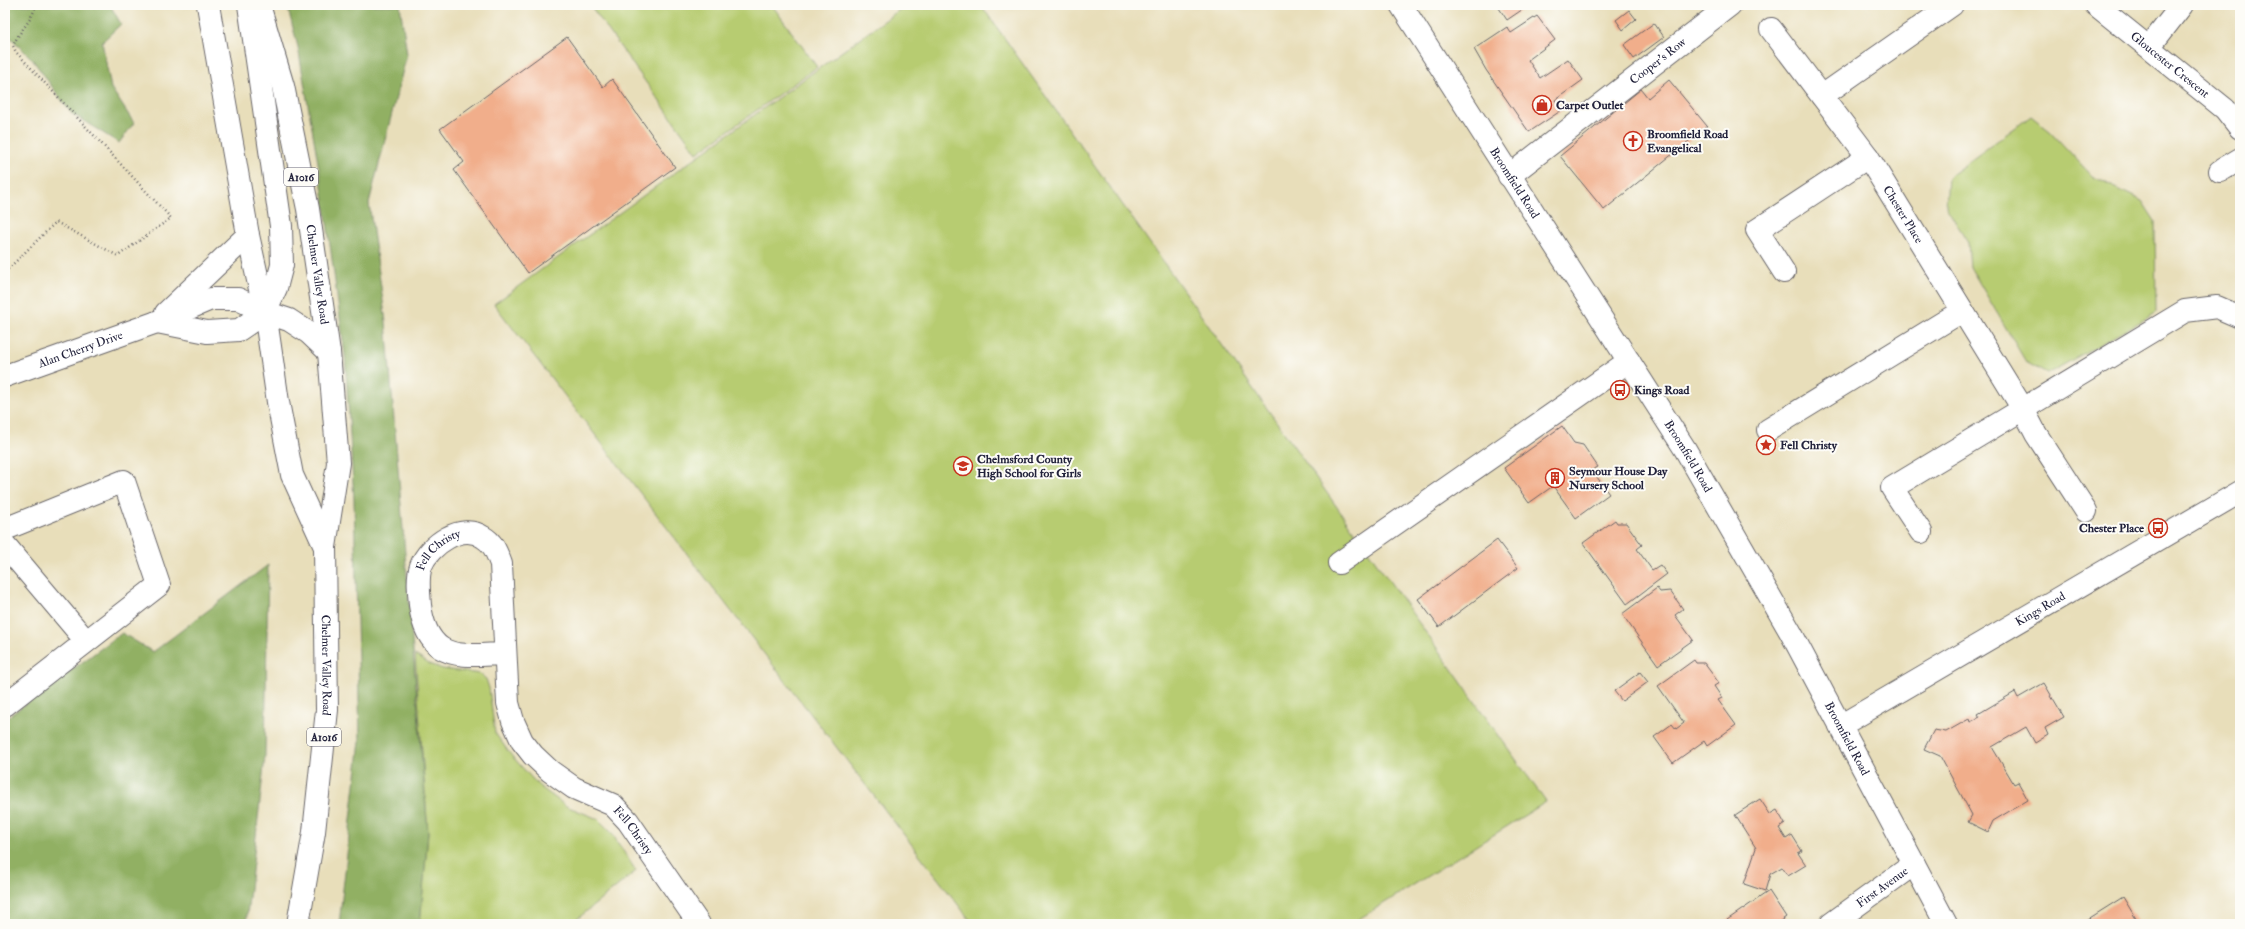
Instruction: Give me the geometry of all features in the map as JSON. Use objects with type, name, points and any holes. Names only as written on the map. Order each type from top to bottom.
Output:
[{"type":"street","name":"Chelmer Valley Road","points":[[208,5],[248,235],[265,312],[278,402],[292,475],[325,547]]},
{"type":"street","points":[[157,322],[207,332],[240,330],[265,312],[276,288],[282,265],[281,226],[249,5]]},
{"type":"street","name":"Chelmer Valley Road","points":[[259,5],[283,86],[308,209],[329,352],[338,463],[325,547],[327,710],[314,832],[298,924]]},
{"type":"street","name":"Broomfield Road","points":[[1401,5],[1685,449],[1739,541],[1946,924]]},
{"type":"street","name":"Cooper's Row","points":[[1509,176],[1730,5]]},
{"type":"street","points":[[1822,96],[1952,5]]},
{"type":"street","name":"Gloucester Crescent","points":[[2096,5],[2150,46],[2225,108],[2240,128]]},
{"type":"street","points":[[2150,46],[2182,5]]},
{"type":"street","name":"Chester Place","points":[[1771,29],[1868,157],[2023,409],[2036,434],[2086,511]]},
{"type":"street","points":[[1784,272],[1757,230],[1868,157]]},
{"type":"street","points":[[2220,171],[2240,159]]},
{"type":"street","name":"Alan Cherry Drive","points":[[157,322],[248,235]]},
{"type":"street","name":"Alan Cherry Drive","points":[[5,376],[157,322],[212,299],[238,299],[265,312],[289,320],[309,333],[329,352]]},
{"type":"street","points":[[1921,532],[1892,488],[2185,311],[2217,307],[2240,316]]},
{"type":"street","points":[[1768,430],[1962,311]]},
{"type":"street","points":[[1339,564],[1629,361]]},
{"type":"street","points":[[5,529],[124,481],[158,585],[5,705]]},
{"type":"street","name":"Kings Road","points":[[1840,726],[2240,492]]},
{"type":"street","name":"Fell Christy","points":[[504,654],[459,654],[441,648],[428,634],[421,614],[418,583],[422,566],[431,551],[445,539],[465,532],[483,536],[496,549],[501,564],[504,654],[508,703],[513,722],[522,741],[550,771],[574,788],[613,805],[628,821],[699,924]]},
{"type":"street","points":[[5,545],[86,641]]},
{"type":"street","name":"First Avenue","points":[[1831,924],[1914,864]]},
{"type":"path","points":[[5,272],[56,222],[118,256],[171,218],[16,52],[13,46],[17,35],[33,18],[36,5]]},
{"type":"green space","points":[[5,5],[110,5],[121,24],[102,42],[111,88],[134,123],[119,143],[71,113],[32,59],[5,32]]},
{"type":"green space","points":[[287,5],[400,5],[407,54],[369,203],[386,322],[428,833],[420,924],[339,924],[360,741],[354,500],[345,355],[322,186],[298,47]]},
{"type":"green space","points":[[590,5],[772,5],[817,67],[697,153]]},
{"type":"green space","name":"Chelmsford County High School for Girls","points":[[906,5],[981,5],[1546,802],[1351,924],[973,924],[494,304]]},
{"type":"green space","points":[[2031,116],[2051,132],[2092,176],[2142,201],[2155,221],[2156,313],[2047,374],[2026,362],[1970,267],[1968,242],[1946,207],[1948,177]]},
{"type":"green space","points":[[268,565],[265,757],[246,924],[5,924],[5,719],[122,633],[153,652]]},
{"type":"green space","points":[[415,655],[429,664],[443,669],[480,674],[486,679],[489,688],[495,733],[511,755],[539,786],[566,806],[598,819],[611,832],[636,871],[571,924],[420,924],[428,833]]},
{"type":"building","points":[[1497,5],[1529,5],[1507,20]]},
{"type":"building","points":[[1629,10],[1636,19],[1623,30],[1616,20]]},
{"type":"building","points":[[1537,16],[1555,40],[1528,60],[1540,78],[1568,59],[1583,80],[1555,100],[1562,110],[1529,132],[1486,70],[1474,49],[1507,27],[1511,33]]},
{"type":"building","points":[[1654,23],[1664,37],[1634,59],[1624,45]]},
{"type":"building","points":[[567,37],[603,87],[612,79],[675,167],[528,273],[454,170],[464,162],[440,129]]},
{"type":"building","name":"Broomfield Road Evangelical","points":[[1669,80],[1707,126],[1604,210],[1560,156],[1641,89],[1648,98]]},
{"type":"building","name":"Seymour House Day Nursery School","points":[[1562,426],[1574,443],[1583,445],[1598,467],[1592,470],[1609,494],[1576,518],[1553,486],[1529,503],[1504,468]]},
{"type":"building","points":[[1615,520],[1617,523],[1626,523],[1642,545],[1637,549],[1652,570],[1660,565],[1667,574],[1627,604],[1583,543]]},
{"type":"building","points":[[1497,540],[1518,568],[1439,627],[1418,599]]},
{"type":"building","points":[[1657,588],[1660,592],[1670,591],[1683,609],[1675,615],[1693,640],[1658,665],[1622,614]]},
{"type":"building","points":[[1694,660],[1696,663],[1704,663],[1719,683],[1714,686],[1722,698],[1718,700],[1736,725],[1707,746],[1704,741],[1673,763],[1654,737],[1672,724],[1676,729],[1684,723],[1658,686]]},
{"type":"building","points":[[1640,672],[1648,682],[1622,701],[1614,691]]},
{"type":"building","points":[[2044,683],[2064,717],[2045,728],[2048,735],[2035,743],[2026,727],[1992,747],[2014,784],[2018,782],[2028,800],[1993,821],[1988,832],[1968,822],[1972,815],[1940,756],[1924,749],[1934,730],[1946,732],[1969,719],[1970,722],[1980,717],[1978,714],[2015,692],[2018,698]]},
{"type":"building","points":[[1760,799],[1770,814],[1777,810],[1785,824],[1779,828],[1786,839],[1792,835],[1802,851],[1798,853],[1806,865],[1788,876],[1782,867],[1770,874],[1765,891],[1744,884],[1756,848],[1735,815]]},
{"type":"building","points":[[1769,891],[1786,917],[1776,924],[1730,924],[1727,920]]},
{"type":"building","points":[[2123,897],[2138,922],[2134,924],[2087,924],[2085,921]]},
{"type":"place","name":"Carpet Outlet","points":[[1542,105]]},
{"type":"place","name":"Broomfield Road Evangelical","points":[[1633,141]]},
{"type":"place","name":"Kings Road","points":[[1620,390]]},
{"type":"place","name":"Fell Christy","points":[[1766,445]]},
{"type":"place","name":"Chelmsford County High School for Girls","points":[[963,466]]},
{"type":"place","name":"Seymour House Day Nursery School","points":[[1555,478]]},
{"type":"place","name":"Chester Place","points":[[2158,528]]}]
